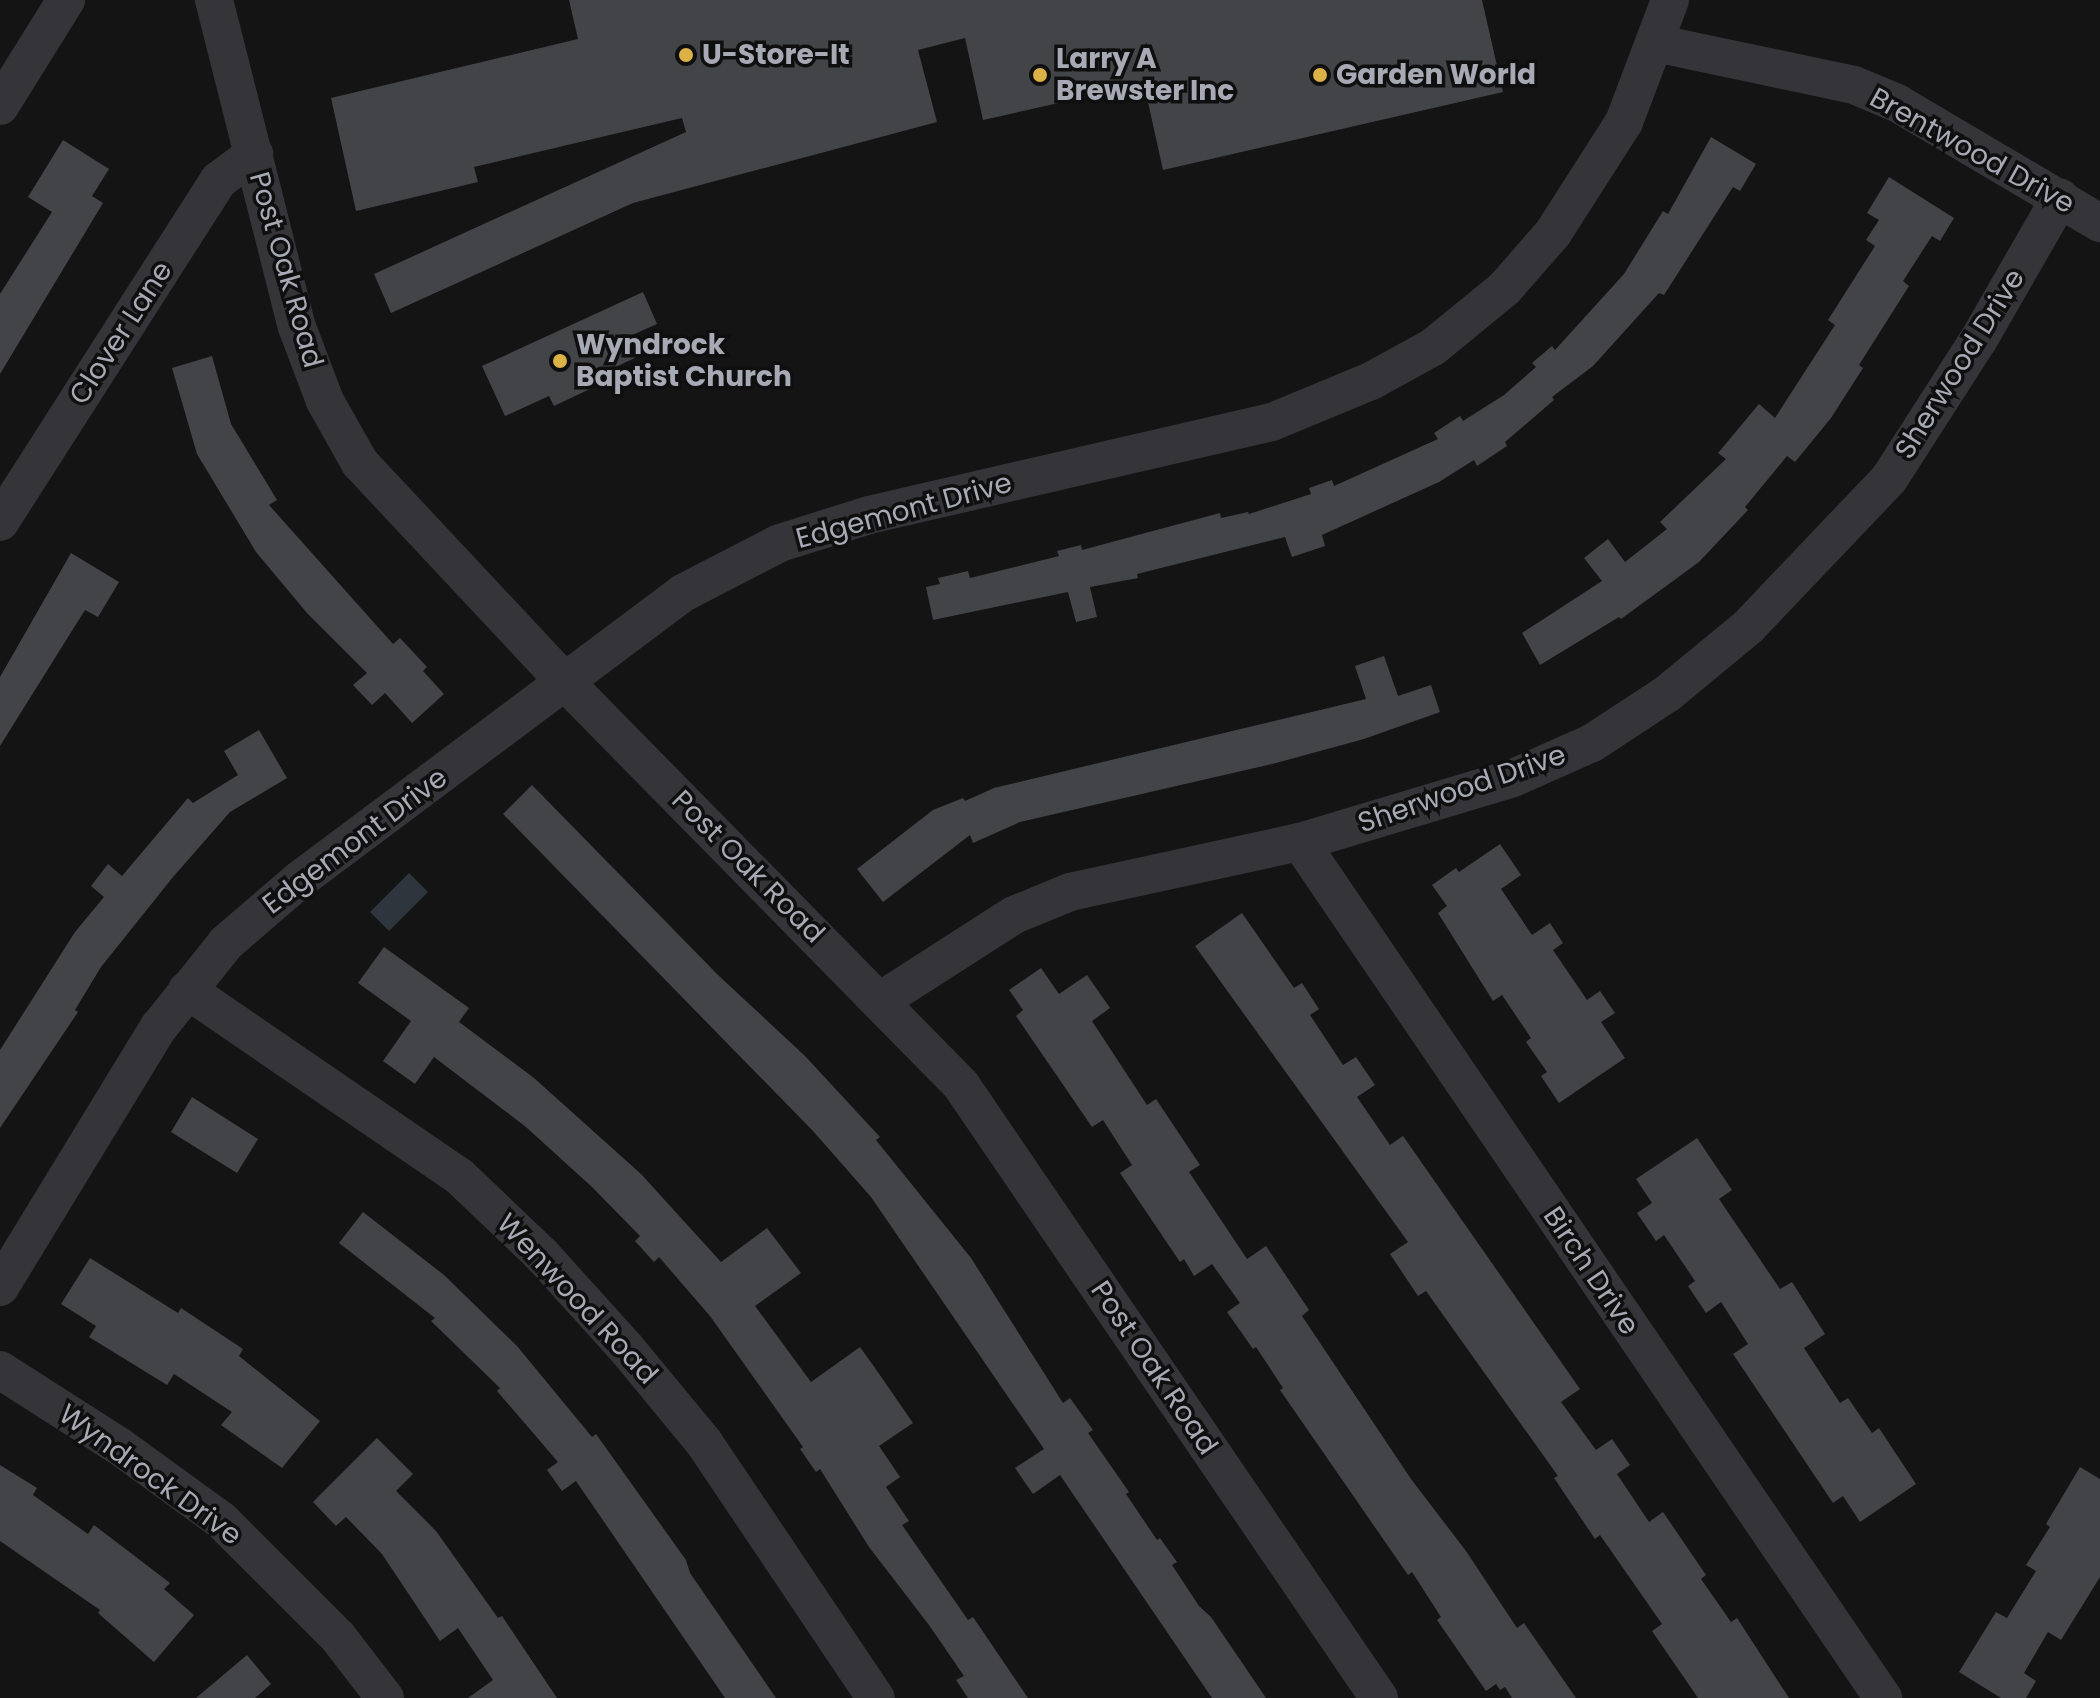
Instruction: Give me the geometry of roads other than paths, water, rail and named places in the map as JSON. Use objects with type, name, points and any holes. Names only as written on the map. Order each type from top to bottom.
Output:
[{"type":"street","points":[[0,106],[66,0]]},
{"type":"street","name":"Post Oak Road","points":[[214,0],[297,327],[325,401],[360,463],[566,683],[961,1085],[1379,1698]]},
{"type":"street","name":"Edgemont Drive","points":[[0,1287],[159,1027],[226,943],[298,881],[683,593],[780,543],[869,515],[1272,422],[1371,381],[1433,347],[1505,288],[1553,233],[1624,122],[1670,0]]},
{"type":"street","name":"Brentwood Drive","points":[[1655,43],[1854,85],[1897,103],[2100,223]]},
{"type":"street","name":"Clover Lane","points":[[0,522],[219,180],[254,154]]},
{"type":"street","name":"Sherwood Drive","points":[[880,1001],[1014,915],[1070,892],[1300,842],[1513,778],[1592,743],[1668,693],[1748,627],[1889,479],[1979,339],[2060,198]]},
{"type":"street","name":"Birch Drive","points":[[1300,842],[1883,1698]]},
{"type":"street","name":"Wenwood Road","points":[[187,990],[459,1176],[541,1254],[626,1348],[705,1444],[876,1698]]},
{"type":"street","name":"Wyndrock Drive","points":[[0,1370],[119,1446],[221,1520],[338,1637],[385,1698]]},
{"type":"place","name":"U-Store-It","points":[[686,55]]},
{"type":"place","name":"Larry A Brewster Inc","points":[[1040,75]]},
{"type":"place","name":"Garden World","points":[[1320,75]]},
{"type":"place","name":"Wyndrock Baptist Church","points":[[560,361]]}]
